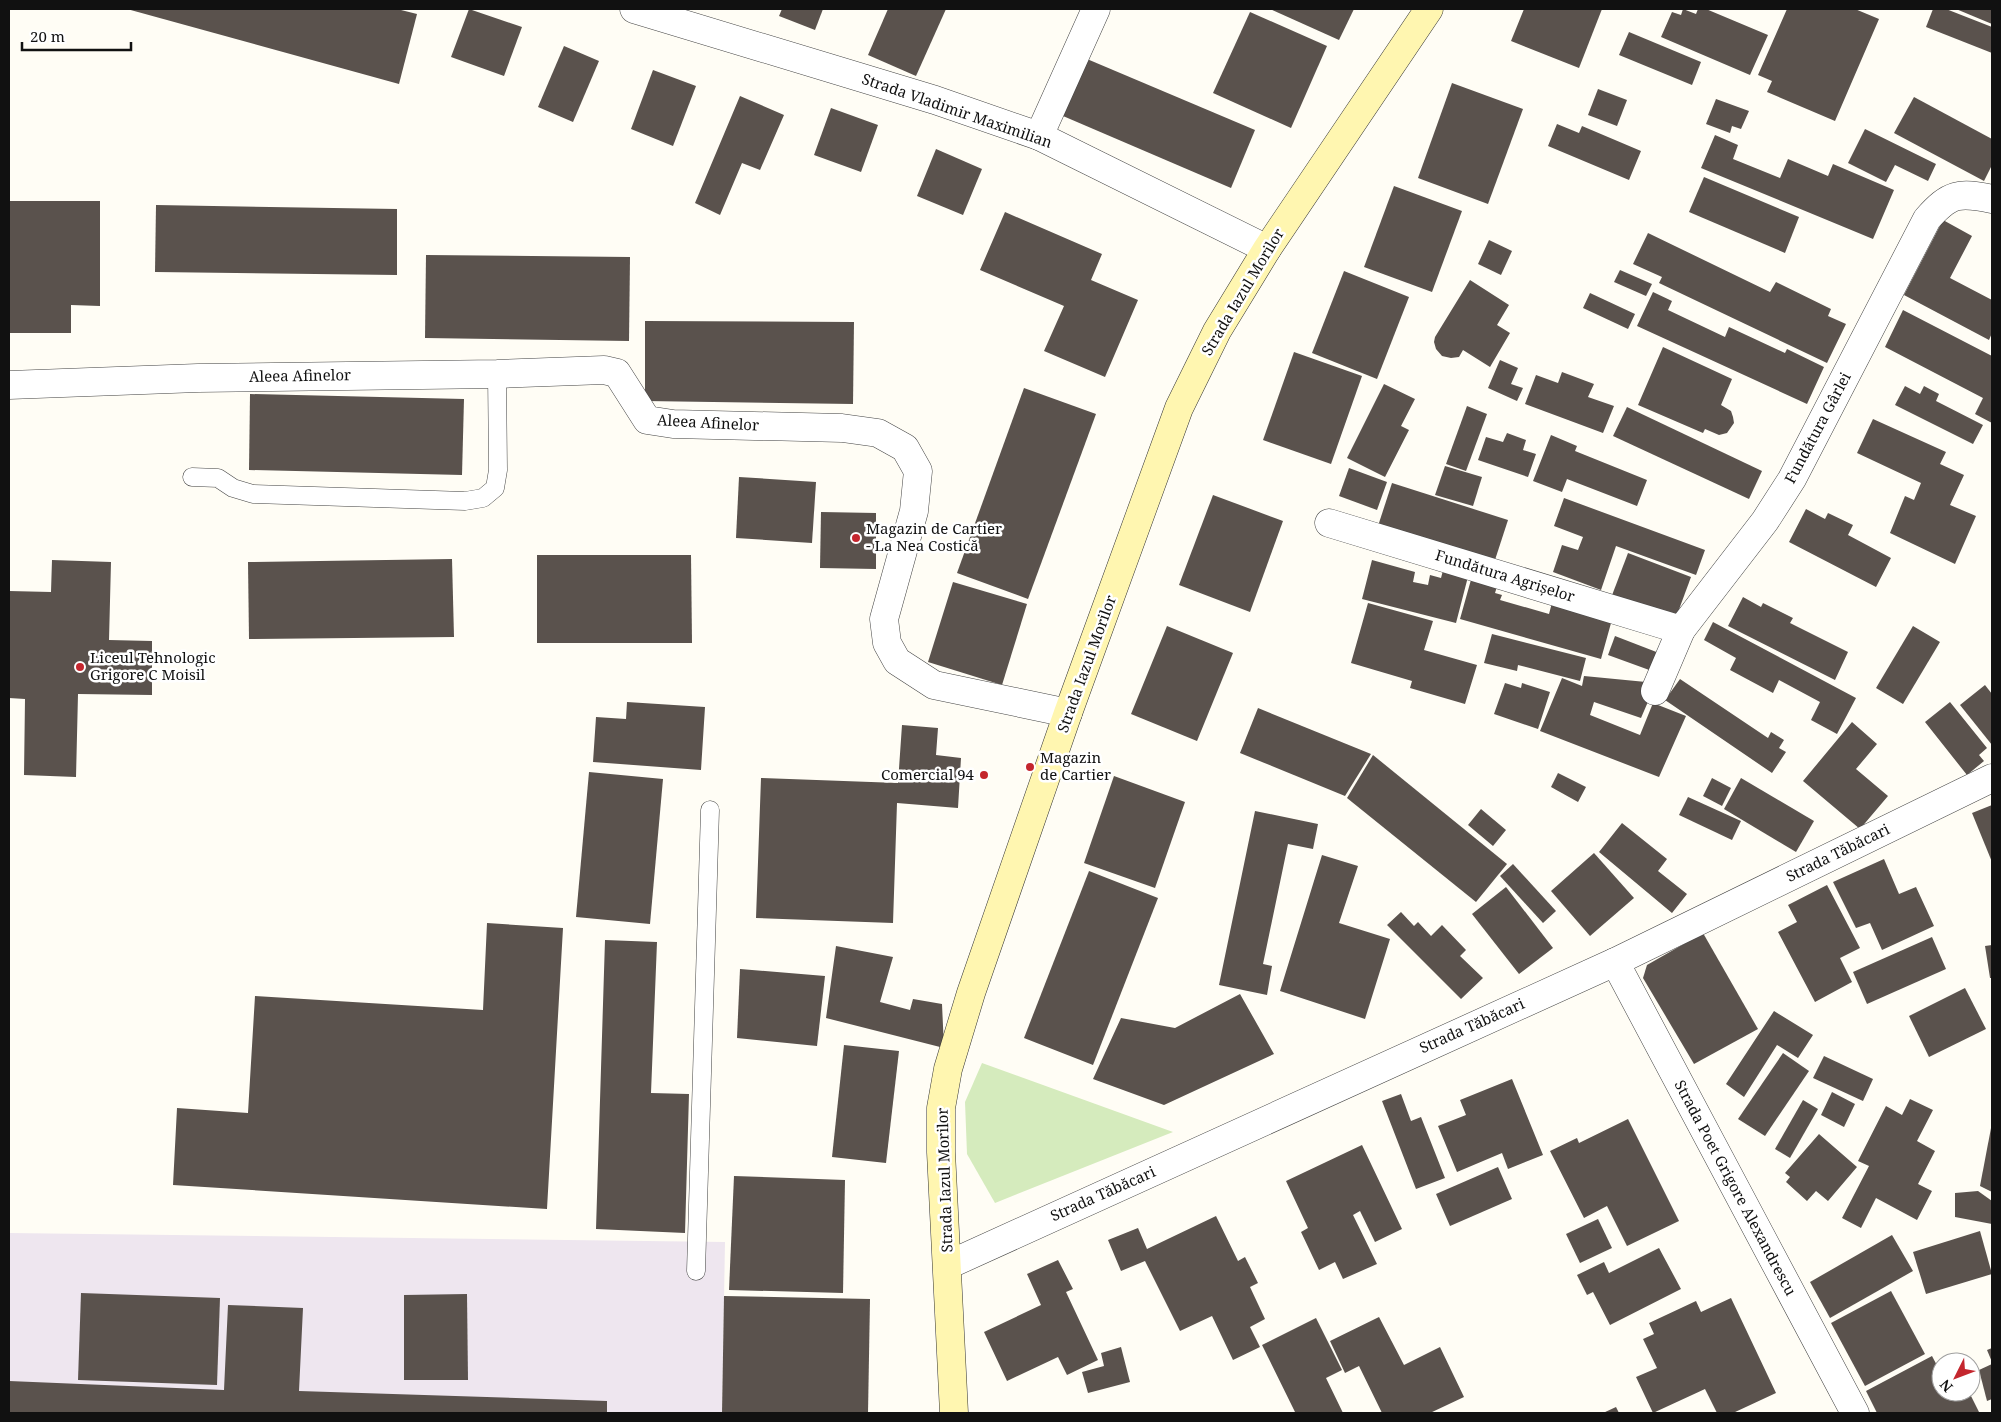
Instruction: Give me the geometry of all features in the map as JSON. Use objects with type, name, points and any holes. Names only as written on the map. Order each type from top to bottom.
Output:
[{"type":"street","name":"Strada Vladimir Maximilian","points":[[634,9],[935,100],[1039,136],[1267,249]]},
{"type":"street","points":[[1039,136],[1096,9]]},
{"type":"street","name":"Strada Iazul Morilor","points":[[954,1413],[941,1152],[942,1108],[948,1070],[970,993],[1068,713],[1179,408],[1216,331],[1267,249],[1429,9]]},
{"type":"street","name":"Fundătura Gârlei","points":[[1655,691],[1681,630],[1765,522],[1792,479],[1927,219],[1941,203],[1954,196],[1974,195],[1992,199]]},
{"type":"street","name":"Aleea Afinelor","points":[[9,385],[198,378],[497,374],[604,370],[617,373],[647,420],[673,424],[842,428],[878,433],[905,448],[918,471],[914,511],[884,619],[887,643],[897,661],[934,685],[1068,713]]},
{"type":"street","name":"Fundătura Agrișelor","points":[[1329,523],[1681,630]]},
{"type":"street","name":"Strada Tăbăcari","points":[[948,1265],[1614,962],[1992,778]]},
{"type":"street","name":"Strada Poet Grigore Alexandrescu","points":[[1614,962],[1855,1413]]},
{"type":"lane","points":[[192,477],[218,478],[233,488],[254,494],[465,501],[483,498],[494,488],[498,470],[497,374]]},
{"type":"lane","points":[[696,1271],[710,810]]},
{"type":"shaded area","points":[[9,1233],[725,1242],[722,1413],[9,1413]]},
{"type":"green space","points":[[982,1063],[1173,1132],[995,1203],[967,1154],[965,1102]]},
{"type":"building","points":[[127,9],[397,9],[417,14],[399,84]]},
{"type":"building","points":[[469,9],[522,27],[504,76],[451,57]]},
{"type":"building","points":[[782,9],[823,9],[815,30],[779,16]]},
{"type":"building","points":[[888,9],[946,9],[916,76],[868,55]]},
{"type":"building","points":[[1270,9],[1354,9],[1339,40]]},
{"type":"building","points":[[1524,9],[1602,9],[1579,68],[1511,41]]},
{"type":"building","points":[[1683,9],[1696,14],[1698,9],[1706,9],[1768,35],[1750,75],[1661,37],[1672,12],[1681,15]]},
{"type":"building","points":[[1787,9],[1855,9],[1879,19],[1835,121],[1767,92],[1772,81],[1758,75]]},
{"type":"building","points":[[1933,9],[1946,9],[1992,27],[1992,53],[1926,27]]},
{"type":"building","points":[[1956,9],[1992,9],[1992,24]]},
{"type":"building","points":[[1250,12],[1327,46],[1291,128],[1213,93]]},
{"type":"building","points":[[1629,32],[1701,62],[1692,85],[1619,55]]},
{"type":"building","points":[[564,46],[599,61],[573,122],[538,107]]},
{"type":"building","points":[[1087,59],[1255,130],[1231,188],[1063,116]]},
{"type":"building","points":[[653,70],[696,86],[673,146],[631,129]]},
{"type":"building","points":[[1452,83],[1523,109],[1488,204],[1418,178]]},
{"type":"building","points":[[1598,89],[1627,100],[1617,126],[1588,115]]},
{"type":"building","points":[[740,96],[784,115],[760,170],[742,163],[720,215],[695,203]]},
{"type":"building","points":[[1914,97],[1992,139],[1992,165],[1984,181],[1894,133]]},
{"type":"building","points":[[1716,99],[1749,111],[1741,129],[1732,126],[1730,133],[1706,124]]},
{"type":"building","points":[[831,108],[878,125],[861,172],[814,155]]},
{"type":"building","points":[[1557,124],[1579,133],[1582,126],[1641,151],[1629,180],[1548,146]]},
{"type":"building","points":[[1865,129],[1936,164],[1928,181],[1895,165],[1886,182],[1848,163]]},
{"type":"building","points":[[1715,135],[1738,145],[1733,159],[1780,178],[1788,159],[1828,176],[1833,164],[1894,190],[1873,239],[1701,168]]},
{"type":"building","points":[[936,149],[982,169],[963,215],[917,196]]},
{"type":"building","points":[[1704,177],[1799,217],[1785,253],[1689,212]]},
{"type":"building","points":[[1394,186],[1462,211],[1432,292],[1364,267]]},
{"type":"building","points":[[9,201],[100,201],[100,306],[71,305],[71,333],[9,333]]},
{"type":"building","points":[[156,205],[397,209],[397,275],[155,272]]},
{"type":"building","points":[[1005,212],[1102,254],[1091,280],[1138,300],[1105,377],[1044,351],[1064,306],[980,270]]},
{"type":"building","points":[[1943,220],[1972,236],[1950,278],[1992,300],[1992,333],[1989,340],[1904,295]]},
{"type":"building","points":[[1648,233],[1770,292],[1776,282],[1831,309],[1828,316],[1846,324],[1827,363],[1659,283],[1662,277],[1633,264]]},
{"type":"building","points":[[1489,240],[1512,251],[1501,275],[1478,264]]},
{"type":"building","points":[[426,255],[630,257],[629,341],[425,338]]},
{"type":"building","points":[[1620,270],[1652,284],[1646,296],[1614,282]]},
{"type":"building","points":[[1344,271],[1409,297],[1377,379],[1312,353]]},
{"type":"building","points":[[1470,280],[1509,305],[1497,325],[1510,333],[1490,367],[1463,350],[1459,357],[1442,356],[1436,349],[1434,342],[1435,337]]},
{"type":"building","points":[[1653,292],[1672,301],[1668,310],[1725,337],[1729,327],[1785,353],[1787,349],[1824,367],[1807,404],[1637,326]]},
{"type":"building","points":[[1590,293],[1635,314],[1628,329],[1583,308]]},
{"type":"building","points":[[1903,310],[1992,356],[1992,423],[1975,414],[1983,398],[1885,347]]},
{"type":"building","points":[[645,321],[854,322],[853,404],[645,401]]},
{"type":"building","points":[[1663,347],[1732,379],[1721,405],[1731,411],[1733,417],[1734,423],[1727,433],[1719,435],[1705,429],[1703,433],[1638,405]]},
{"type":"building","points":[[1294,352],[1362,376],[1331,464],[1263,440]]},
{"type":"building","points":[[1500,360],[1518,368],[1511,384],[1523,388],[1517,401],[1488,388]]},
{"type":"building","points":[[1562,372],[1594,384],[1588,397],[1614,406],[1603,433],[1525,404],[1536,375],[1558,383]]},
{"type":"building","points":[[1384,384],[1415,399],[1401,426],[1409,430],[1385,477],[1347,458]]},
{"type":"building","points":[[1905,386],[1920,394],[1924,386],[1939,394],[1936,401],[1983,425],[1973,444],[1895,405]]},
{"type":"building","points":[[1024,388],[1096,414],[1028,599],[957,573]]},
{"type":"building","points":[[250,394],[464,399],[462,475],[249,470]]},
{"type":"building","points":[[1467,406],[1487,414],[1466,471],[1446,464]]},
{"type":"building","points":[[1627,407],[1762,471],[1749,499],[1613,436]]},
{"type":"building","points":[[1873,419],[1946,452],[1940,464],[1964,475],[1950,505],[1976,516],[1955,564],[1890,533],[1905,496],[1914,500],[1921,483],[1857,453]]},
{"type":"building","points":[[1507,433],[1526,440],[1523,450],[1536,454],[1528,477],[1478,460],[1486,437],[1503,442]]},
{"type":"building","points":[[1551,435],[1577,446],[1575,451],[1647,480],[1637,506],[1567,479],[1562,492],[1533,481]]},
{"type":"building","points":[[1445,466],[1482,477],[1473,506],[1435,495]]},
{"type":"building","points":[[1349,468],[1387,482],[1377,510],[1339,496]]},
{"type":"building","points":[[739,477],[816,482],[812,543],[736,538]]},
{"type":"building","points":[[1392,483],[1508,520],[1494,563],[1378,526]]},
{"type":"building","points":[[1213,495],[1283,521],[1250,612],[1179,585]]},
{"type":"building","points":[[1564,498],[1705,550],[1696,575],[1616,546],[1601,590],[1553,572],[1562,545],[1578,550],[1583,537],[1554,526]]},
{"type":"building","points":[[1806,509],[1825,519],[1828,513],[1853,525],[1848,535],[1891,558],[1876,587],[1789,542]]},
{"type":"building","points":[[821,512],[876,513],[876,569],[820,568]]},
{"type":"building","points":[[1628,553],[1691,577],[1674,623],[1611,598]]},
{"type":"building","points":[[537,555],[691,555],[692,643],[537,643]]},
{"type":"building","points":[[452,559],[454,637],[249,639],[248,562]]},
{"type":"building","name":"Liceul Tehnologic Grigore C Moisil","points":[[52,560],[111,562],[109,640],[152,641],[152,695],[78,694],[76,777],[24,775],[25,699],[9,698],[9,591],[51,592]]},
{"type":"building","points":[[1372,560],[1415,572],[1413,582],[1428,585],[1430,575],[1441,578],[1445,563],[1470,569],[1456,623],[1362,599]]},
{"type":"building","points":[[1474,569],[1500,577],[1495,593],[1502,595],[1500,600],[1549,614],[1553,599],[1613,616],[1601,659],[1460,619]]},
{"type":"building","points":[[953,582],[1027,604],[1002,685],[928,662]]},
{"type":"building","points":[[1743,597],[1761,607],[1763,603],[1793,618],[1790,623],[1848,652],[1835,680],[1728,626]]},
{"type":"building","points":[[1368,603],[1433,621],[1424,650],[1477,665],[1465,704],[1410,688],[1412,681],[1351,663]]},
{"type":"building","points":[[1713,622],[1856,698],[1837,734],[1811,720],[1820,702],[1779,680],[1773,693],[1730,670],[1736,658],[1704,640]]},
{"type":"building","points":[[1167,626],[1233,653],[1197,741],[1131,714]]},
{"type":"building","points":[[1913,626],[1940,642],[1903,704],[1876,688]]},
{"type":"building","points":[[1492,634],[1586,658],[1580,681],[1518,665],[1517,671],[1484,663]]},
{"type":"building","points":[[1615,636],[1659,653],[1652,671],[1608,655]]},
{"type":"building","points":[[1584,676],[1646,682],[1641,694],[1650,697],[1641,718],[1594,702],[1590,715],[1640,735],[1653,703],[1686,716],[1659,777],[1540,731],[1562,678],[1582,686]]},
{"type":"building","points":[[1680,679],[1768,738],[1771,732],[1784,740],[1779,748],[1786,752],[1772,773],[1665,700]]},
{"type":"building","points":[[1505,683],[1521,688],[1522,683],[1550,692],[1538,729],[1494,714]]},
{"type":"building","points":[[1985,685],[1992,694],[1992,745],[1960,705]]},
{"type":"building","points":[[627,702],[705,707],[701,770],[593,762],[596,717],[626,719]]},
{"type":"building","points":[[1950,702],[1987,748],[1979,755],[1984,761],[1967,775],[1925,722]]},
{"type":"building","points":[[1258,708],[1371,754],[1345,796],[1240,753]]},
{"type":"building","points":[[1852,722],[1877,744],[1856,769],[1888,796],[1860,829],[1803,781]]},
{"type":"building","points":[[902,725],[938,728],[936,755],[961,758],[958,808],[897,803],[893,923],[756,918],[761,778],[898,783]]},
{"type":"building","points":[[1373,755],[1507,864],[1476,902],[1347,798]]},
{"type":"building","points":[[589,772],[663,779],[650,924],[576,917]]},
{"type":"building","points":[[1558,773],[1586,787],[1578,802],[1551,787]]},
{"type":"building","points":[[1114,776],[1185,802],[1155,888],[1084,863]]},
{"type":"building","points":[[1712,778],[1731,788],[1722,806],[1703,796]]},
{"type":"building","points":[[1741,778],[1814,821],[1796,852],[1724,809]]},
{"type":"building","points":[[1688,797],[1741,821],[1732,840],[1679,815]]},
{"type":"building","points":[[1992,805],[1992,862],[1972,813]]},
{"type":"building","points":[[1481,809],[1506,830],[1493,846],[1468,825]]},
{"type":"building","points":[[1255,811],[1318,824],[1313,849],[1288,844],[1263,964],[1272,966],[1267,995],[1219,985]]},
{"type":"building","points":[[1622,823],[1667,859],[1658,871],[1687,894],[1672,913],[1599,852]]},
{"type":"building","points":[[1594,853],[1634,898],[1590,936],[1551,891]]},
{"type":"building","points":[[1322,855],[1358,866],[1339,923],[1390,939],[1365,1019],[1280,991]]},
{"type":"building","points":[[1884,859],[1899,894],[1916,887],[1934,926],[1882,950],[1870,923],[1856,928],[1833,882]]},
{"type":"building","points":[[1513,864],[1556,911],[1543,923],[1500,876]]},
{"type":"building","points":[[1089,871],[1158,898],[1093,1065],[1024,1038]]},
{"type":"building","points":[[1827,885],[1860,948],[1840,958],[1852,982],[1815,1002],[1778,932],[1797,922],[1788,905]]},
{"type":"building","points":[[1506,887],[1553,948],[1519,974],[1472,914]]},
{"type":"building","points":[[1401,912],[1414,926],[1418,922],[1431,936],[1442,925],[1466,950],[1460,956],[1483,978],[1461,999],[1387,925]]},
{"type":"building","points":[[487,923],[563,928],[547,1209],[173,1185],[177,1108],[248,1113],[255,996],[483,1010]]},
{"type":"building","points":[[1703,933],[1758,1029],[1694,1064],[1643,978],[1647,965]]},
{"type":"building","points":[[1932,937],[1946,969],[1867,1004],[1853,972]]},
{"type":"building","points":[[605,940],[657,942],[651,1093],[689,1094],[685,1233],[596,1229]]},
{"type":"building","points":[[1992,945],[1992,978],[1990,978],[1985,946]]},
{"type":"building","points":[[836,946],[893,957],[880,1002],[910,1010],[913,999],[942,1004],[944,1048],[826,1018]]},
{"type":"building","points":[[740,969],[825,976],[817,1046],[737,1038]]},
{"type":"building","points":[[1965,988],[1986,1029],[1929,1057],[1909,1016]]},
{"type":"building","points":[[1240,994],[1274,1054],[1164,1105],[1093,1079],[1121,1018],[1175,1028]]},
{"type":"building","points":[[1774,1011],[1813,1035],[1798,1058],[1777,1045],[1744,1097],[1726,1084]]},
{"type":"building","points":[[844,1045],[899,1051],[886,1163],[832,1157]]},
{"type":"building","points":[[1783,1053],[1809,1071],[1765,1136],[1738,1119]]},
{"type":"building","points":[[1824,1056],[1873,1079],[1863,1101],[1813,1078]]},
{"type":"building","points":[[1512,1079],[1543,1155],[1508,1169],[1502,1153],[1457,1172],[1438,1126],[1466,1115],[1460,1100]]},
{"type":"building","points":[[1832,1092],[1855,1104],[1844,1127],[1821,1115]]},
{"type":"building","points":[[1401,1094],[1411,1121],[1421,1117],[1445,1178],[1416,1189],[1382,1101]]},
{"type":"building","points":[[1910,1099],[1933,1110],[1917,1141],[1935,1151],[1918,1184],[1932,1191],[1917,1220],[1876,1198],[1861,1228],[1842,1218],[1869,1166],[1858,1161],[1886,1106],[1902,1115]]},
{"type":"building","points":[[1803,1100],[1818,1109],[1790,1158],[1775,1149]]},
{"type":"building","points":[[1628,1119],[1679,1221],[1627,1246],[1607,1206],[1584,1218],[1550,1151],[1577,1138],[1579,1143]]},
{"type":"building","points":[[1992,1128],[1992,1192],[1980,1186]]},
{"type":"building","points":[[1819,1134],[1857,1167],[1828,1201],[1816,1191],[1807,1201],[1786,1182],[1790,1177],[1785,1173]]},
{"type":"building","points":[[1362,1145],[1402,1229],[1375,1242],[1360,1211],[1353,1215],[1377,1264],[1343,1279],[1335,1262],[1319,1270],[1301,1232],[1308,1228],[1286,1181]]},
{"type":"building","points":[[1498,1167],[1512,1199],[1450,1226],[1436,1194]]},
{"type":"building","points":[[734,1176],[845,1180],[843,1293],[729,1290]]},
{"type":"building","points":[[1978,1191],[1992,1201],[1992,1224],[1955,1217],[1955,1193]]},
{"type":"building","points":[[1216,1216],[1238,1261],[1245,1257],[1258,1283],[1250,1287],[1265,1319],[1250,1327],[1260,1347],[1233,1360],[1212,1316],[1180,1331],[1145,1261],[1121,1271],[1108,1240],[1138,1228],[1147,1249]]},
{"type":"building","points":[[1598,1219],[1612,1248],[1580,1263],[1566,1234]]},
{"type":"building","points":[[1980,1231],[1992,1274],[1926,1294],[1913,1252]]},
{"type":"building","points":[[1892,1235],[1913,1271],[1830,1318],[1810,1282]]},
{"type":"building","points":[[1659,1248],[1681,1289],[1610,1325],[1593,1292],[1587,1295],[1577,1275],[1604,1262],[1609,1273]]},
{"type":"building","points":[[1058,1260],[1073,1289],[1066,1292],[1098,1360],[1067,1375],[1058,1357],[1007,1381],[984,1332],[1041,1305],[1027,1274]]},
{"type":"building","points":[[1891,1291],[1925,1354],[1865,1386],[1831,1323]]},
{"type":"building","points":[[81,1293],[220,1298],[217,1385],[78,1380]]},
{"type":"building","points":[[467,1294],[468,1380],[404,1380],[404,1295]]},
{"type":"building","points":[[724,1296],[870,1299],[868,1413],[722,1413]]},
{"type":"building","points":[[1731,1298],[1776,1393],[1733,1413],[1717,1413],[1705,1389],[1653,1413],[1636,1377],[1657,1368],[1643,1339],[1654,1334],[1649,1323],[1696,1301],[1701,1312]]},
{"type":"building","points":[[228,1305],[303,1308],[299,1391],[607,1401],[607,1413],[9,1413],[9,1381],[224,1390]]},
{"type":"building","points":[[1379,1317],[1404,1365],[1440,1347],[1464,1397],[1430,1413],[1382,1413],[1359,1366],[1345,1373],[1330,1341]]},
{"type":"building","points":[[1316,1318],[1342,1370],[1326,1378],[1343,1413],[1292,1413],[1295,1412],[1262,1345]]},
{"type":"building","points":[[1121,1347],[1130,1382],[1088,1393],[1082,1372],[1104,1366],[1101,1353]]},
{"type":"building","points":[[1992,1348],[1992,1362],[1987,1350]]},
{"type":"building","points":[[1931,1357],[1931,1402],[1974,1402],[1979,1412],[1877,1413],[1866,1391]]},
{"type":"building","points":[[1992,1364],[1992,1399],[1987,1401],[1981,1378],[1981,1369]]},
{"type":"building","points":[[1616,1407],[1619,1413],[1603,1413]]},
{"type":"place","name":"Magazin de Cartier - La Nea Costică","points":[[856,538]]},
{"type":"place","name":"Liceul Tehnologic Grigore C Moisil","points":[[80,667]]},
{"type":"place","name":"Magazin de Cartier","points":[[1030,767]]},
{"type":"place","name":"Comercial 94","points":[[984,775]]}]
